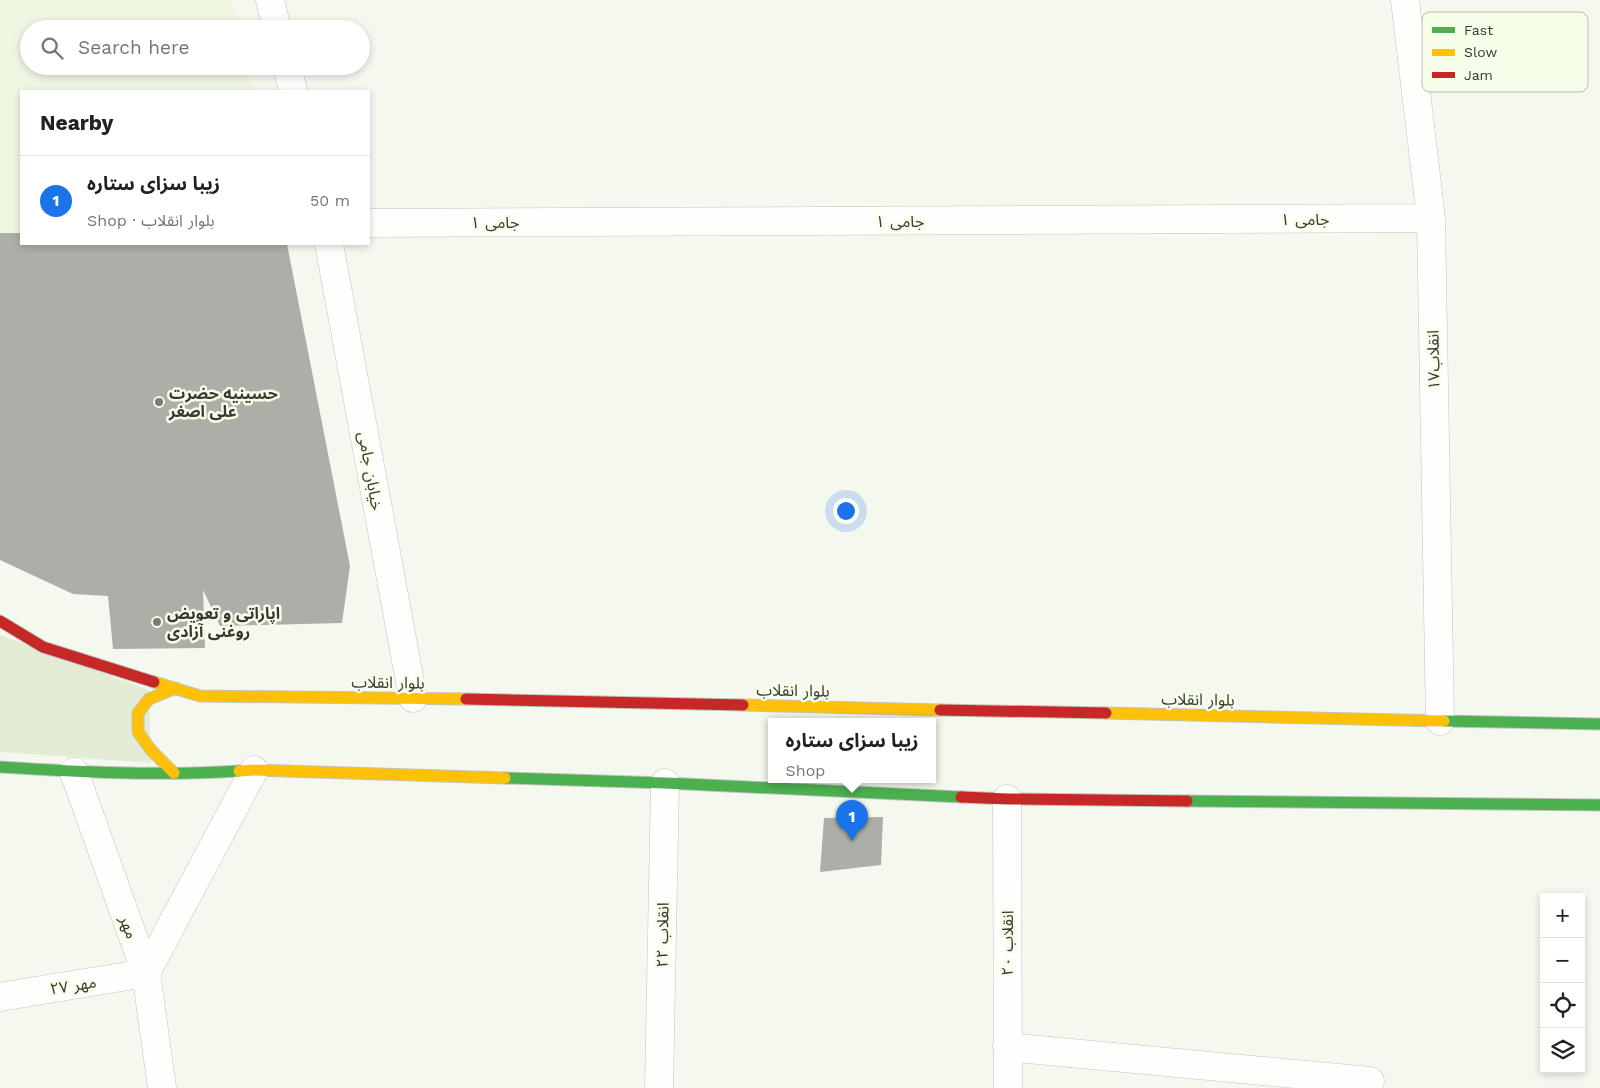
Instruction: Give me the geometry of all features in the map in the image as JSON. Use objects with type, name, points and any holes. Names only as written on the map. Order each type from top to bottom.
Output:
[{"type":"street","points":[[270,0],[275,20]]},
{"type":"street","name":"انقلاب۱۷","points":[[1405,0],[1431,218],[1440,721]]},
{"type":"street","points":[[289,75],[293,90]]},
{"type":"street","name":"جامی ۱","points":[[370,223],[1431,218]]},
{"type":"street","name":"خیابان جامی","points":[[329,245],[413,698]]},
{"type":"street","name":"بلوار انقلاب","points":[[0,621],[43,647],[200,696],[413,698],[1600,724]]},
{"type":"street","points":[[174,773],[151,750],[138,732],[138,713],[149,699],[176,688]]},
{"type":"street","points":[[0,767],[74,772],[204,774],[254,770],[665,783],[1007,799],[1600,805]]},
{"type":"street","points":[[146,973],[254,770]]},
{"type":"street","name":"مهر","points":[[74,772],[146,973],[162,1088]]},
{"type":"street","name":"انقلاب ۲۲","points":[[659,1088],[665,783]]},
{"type":"street","name":"انقلاب ۲۰","points":[[1007,799],[1008,1088]]},
{"type":"street","name":"مهر ۲۷","points":[[0,997],[146,973]]},
{"type":"street","points":[[1007,1047],[1370,1081]]},
{"type":"shaded area","points":[[0,0],[231,0],[236,20],[20,20],[20,75],[248,75],[252,90],[20,90],[20,233],[0,233]]},
{"type":"shaded area","points":[[0,635],[149,690],[151,763],[0,752]]},
{"type":"building","name":"حسینیه حضرت علی اصغر","points":[[0,233],[20,233],[20,245],[287,245],[350,566],[342,623],[220,626],[203,590],[205,648],[113,649],[108,596],[73,594],[0,560]]},
{"type":"building","points":[[883,817],[881,865],[820,872],[824,818]]},
{"type":"traffic: fast","points":[[1444,721],[1600,724]]},
{"type":"traffic: fast","points":[[0,767],[149,773],[239,771]]},
{"type":"traffic: fast","points":[[505,778],[665,783],[961,797]]},
{"type":"traffic: fast","points":[[1187,801],[1600,805]]},
{"type":"traffic: slow","points":[[154,682],[200,696],[466,699]]},
{"type":"traffic: slow","points":[[174,773],[151,750],[138,732],[138,713],[149,699],[176,688]]},
{"type":"traffic: slow","points":[[743,705],[940,710]]},
{"type":"traffic: slow","points":[[1106,713],[1444,721]]},
{"type":"traffic: slow","points":[[239,771],[505,778]]},
{"type":"traffic: jam","points":[[0,621],[43,647],[154,682]]},
{"type":"traffic: jam","points":[[466,699],[743,705]]},
{"type":"traffic: jam","points":[[940,710],[1106,713]]},
{"type":"traffic: jam","points":[[961,797],[1187,801]]},
{"type":"place","name":"حسینیه حضرت علی اصغر","points":[[159,402]]},
{"type":"place","name":"اپاراتی و تعویض روغنی آزادی","points":[[157,622]]},
{"type":"place","name":"زیبا سزای ستاره","points":[[852,841]]}]
